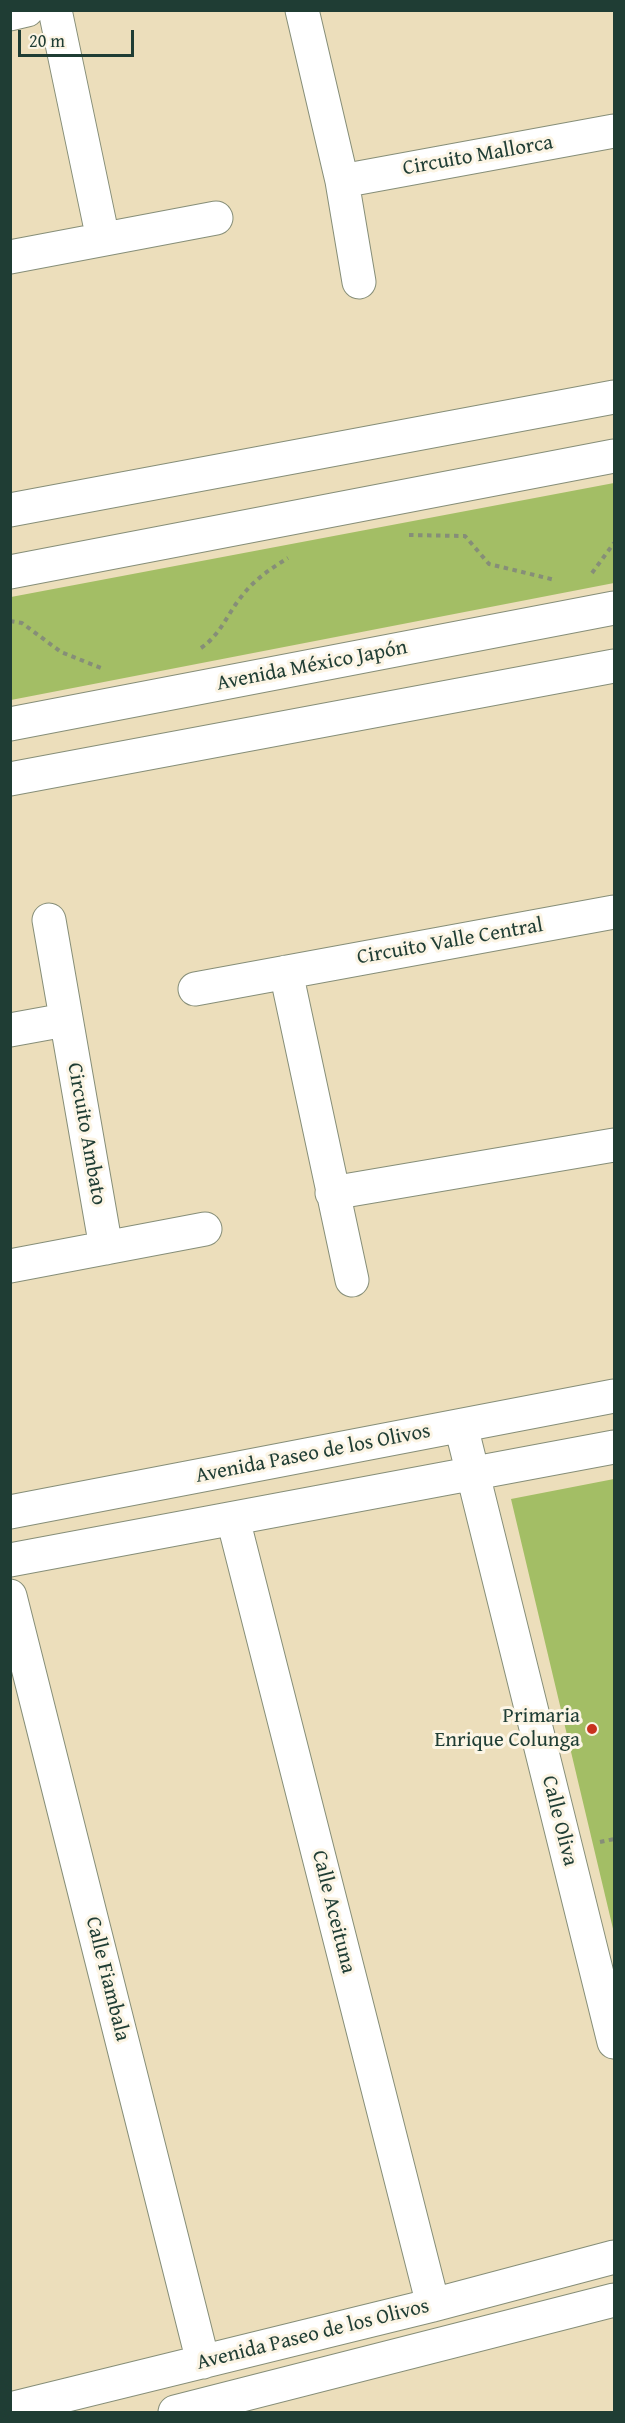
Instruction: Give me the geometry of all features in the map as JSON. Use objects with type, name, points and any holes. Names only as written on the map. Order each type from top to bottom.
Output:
[{"type":"street","points":[[10,14],[27,10]]},
{"type":"street","points":[[55,10],[103,239]]},
{"type":"street","points":[[302,10],[342,181],[359,282]]},
{"type":"street","name":"Circuito Mallorca","points":[[342,181],[615,131]]},
{"type":"street","points":[[10,257],[216,218]]},
{"type":"street","points":[[10,510],[615,397]]},
{"type":"street","points":[[10,572],[615,456]]},
{"type":"street","name":"Avenida México Japón","points":[[10,724],[615,608]]},
{"type":"street","points":[[10,779],[615,666]]},
{"type":"street","name":"Circuito Valle Central","points":[[195,989],[615,912]]},
{"type":"street","name":"Circuito Ambato","points":[[49,920],[106,1248]]},
{"type":"street","points":[[286,972],[352,1280]]},
{"type":"street","points":[[10,1030],[65,1020]]},
{"type":"street","points":[[332,1193],[615,1145]]},
{"type":"street","points":[[10,1266],[205,1229]]},
{"type":"street","name":"Avenida Paseo de los Olivos","points":[[10,1512],[615,1396]]},
{"type":"street","name":"Calle Oliva","points":[[461,1426],[615,2042]]},
{"type":"street","points":[[10,1560],[615,1447]]},
{"type":"street","name":"Calle Aceituna","points":[[233,1519],[434,2305]]},
{"type":"street","name":"Calle Fiambala","points":[[10,1596],[203,2362]]},
{"type":"street","name":"Avenida Paseo de los Olivos","points":[[10,2409],[434,2305],[615,2257]]},
{"type":"street","name":"Avenida Paseo de los Olivos","points":[[175,2412],[615,2300]]},
{"type":"path","points":[[404,536],[465,536],[489,564],[558,580]]},
{"type":"path","points":[[586,581],[615,543]]},
{"type":"path","points":[[197,651],[214,639],[241,597],[260,576],[295,553]]},
{"type":"path","points":[[10,621],[22,623],[61,652],[107,671]]},
{"type":"green space","points":[[614,483],[614,583],[11,700],[11,597]]},
{"type":"green space","points":[[614,1479],[614,1933],[511,1499]]},
{"type":"place","name":"Primaria Enrique Colunga","points":[[592,1729]]}]
